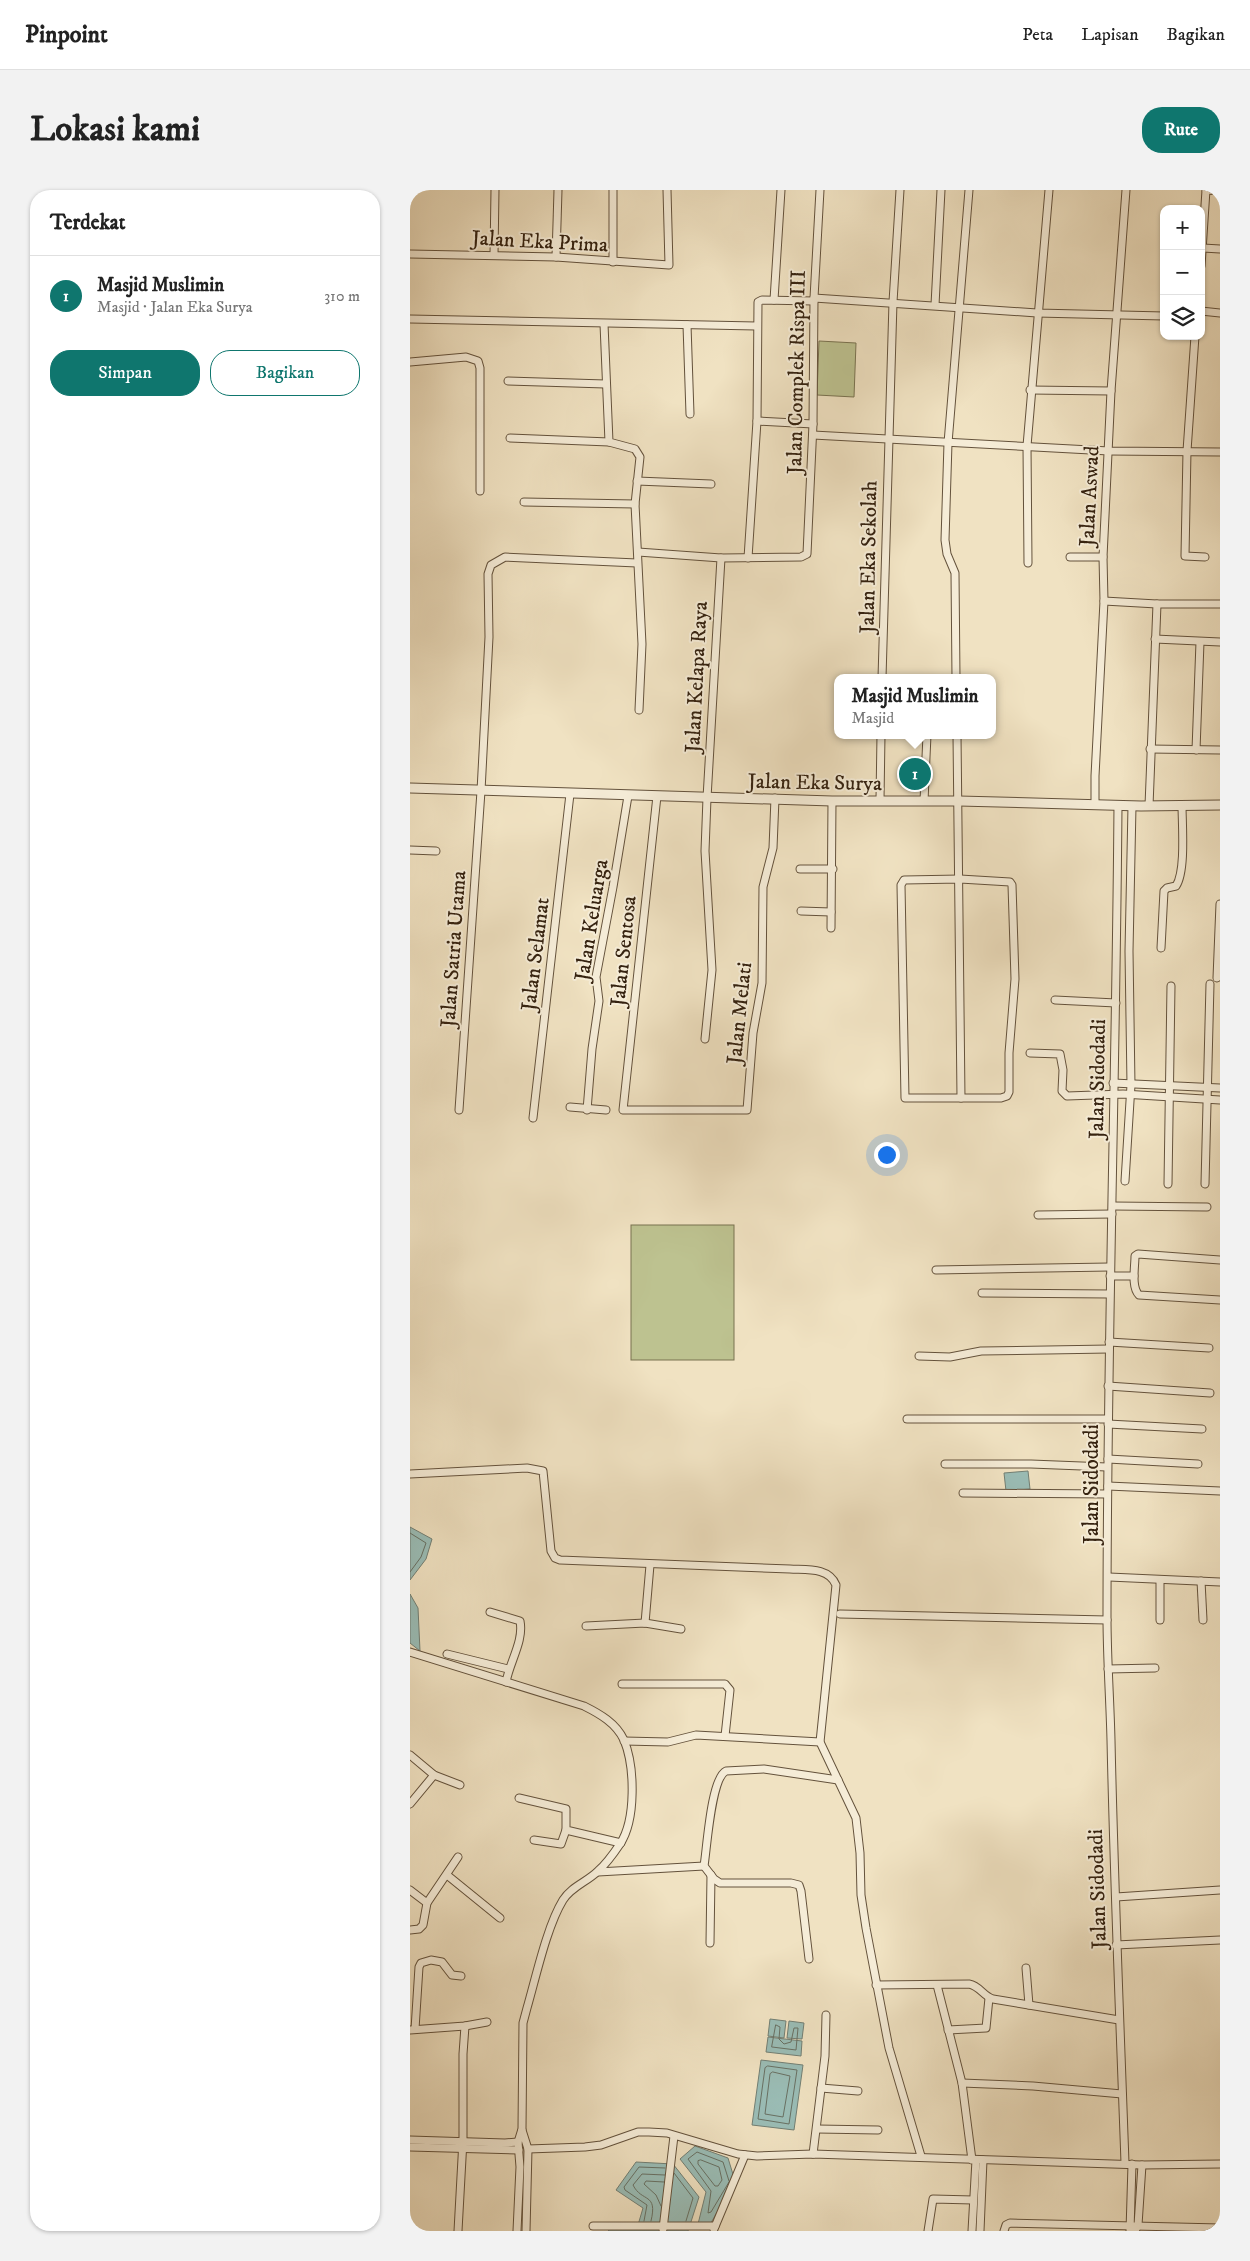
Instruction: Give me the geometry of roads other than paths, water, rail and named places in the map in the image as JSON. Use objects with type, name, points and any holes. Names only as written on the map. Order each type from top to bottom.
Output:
[{"type":"street","points":[[494,255],[495,190]]},
{"type":"street","points":[[556,257],[558,190]]},
{"type":"street","points":[[613,190],[613,262]]},
{"type":"street","name":"Jalan Eka Prima","points":[[410,254],[556,257],[669,265],[667,190]]},
{"type":"street","points":[[774,300],[781,190]]},
{"type":"street","name":"Jalan Complek Rispa III","points":[[748,558],[801,558],[807,554],[813,435],[814,299],[820,190]]},
{"type":"street","name":"Jalan Eka Sekolah","points":[[882,674],[892,302],[900,190]]},
{"type":"street","points":[[934,305],[941,190]]},
{"type":"street","points":[[956,674],[955,573],[945,540],[948,443],[969,190]]},
{"type":"street","points":[[1028,562],[1027,446],[1030,390],[1049,190]]},
{"type":"street","name":"Jalan Aswad","points":[[1095,805],[1094,776],[1104,602],[1103,557],[1109,451],[1110,390],[1126,190]]},
{"type":"street","points":[[1205,209],[1206,190],[1220,191]]},
{"type":"street","points":[[1205,248],[1220,249]]},
{"type":"street","points":[[638,552],[748,558],[757,421],[756,326],[758,302],[762,300],[814,299],[892,302],[1038,313],[1160,316]]},
{"type":"street","points":[[1205,311],[1220,313]]},
{"type":"street","points":[[410,319],[756,326]]},
{"type":"street","points":[[604,324],[605,384],[609,442]]},
{"type":"street","points":[[687,325],[690,414]]},
{"type":"street","points":[[1195,340],[1186,451],[1185,556],[1205,557]]},
{"type":"street","points":[[410,357],[440,356],[444,358]]},
{"type":"street","points":[[410,362],[444,358],[473,358],[478,361],[480,368],[480,491]]},
{"type":"street","points":[[508,381],[605,384]]},
{"type":"street","points":[[1030,390],[1110,390]]},
{"type":"street","points":[[757,421],[813,424]]},
{"type":"street","points":[[813,435],[1109,451],[1220,452]]},
{"type":"street","points":[[510,438],[609,442],[630,447],[638,452],[640,456],[635,504],[642,644],[638,710]]},
{"type":"street","points":[[637,481],[710,484]]},
{"type":"street","points":[[524,502],[635,504]]},
{"type":"street","name":"Jalan Satria Utama","points":[[459,1110],[481,791],[489,638],[488,574],[492,563],[505,557],[637,563]]},
{"type":"street","points":[[1070,558],[1103,557]]},
{"type":"street","name":"Jalan Kelapa Raya","points":[[705,1039],[712,970],[705,851],[721,558]]},
{"type":"street","points":[[1104,602],[1220,604]]},
{"type":"street","points":[[1149,806],[1157,604]]},
{"type":"street","points":[[1155,639],[1220,642]]},
{"type":"street","points":[[1196,750],[1200,642]]},
{"type":"street","points":[[880,800],[881,739]]},
{"type":"street","points":[[924,801],[927,739]]},
{"type":"street","points":[[957,739],[961,1098]]},
{"type":"street","points":[[1150,749],[1220,750]]},
{"type":"street","name":"Jalan Eka Surya","points":[[410,788],[832,801],[958,801],[1132,806],[1220,805]]},
{"type":"street","name":"Jalan Selamat","points":[[533,1118],[570,794]]},
{"type":"street","name":"Jalan Keluarga","points":[[587,1110],[592,1049],[599,1001],[595,986],[596,977],[628,796]]},
{"type":"street","name":"Jalan Sentosa","points":[[623,1110],[657,796]]},
{"type":"street","name":"Jalan Melati","points":[[623,1110],[747,1110],[754,1033],[762,983],[763,887],[773,848],[775,798]]},
{"type":"street","points":[[831,928],[833,869],[832,801]]},
{"type":"street","name":"Jalan Sidodadi","points":[[1118,805],[1116,1003],[1112,1095],[1113,1206],[1109,1267],[1107,1494],[1109,1577],[1107,1620],[1118,2020],[1133,2228]]},
{"type":"street","points":[[1161,948],[1164,891],[1166,888],[1176,886],[1179,881],[1182,854],[1182,805]]},
{"type":"street","points":[[1125,1181],[1131,1085],[1129,951],[1132,806]]},
{"type":"street","points":[[410,850],[436,851]]},
{"type":"street","points":[[800,869],[833,869]]},
{"type":"street","points":[[960,879],[1007,881],[1012,885],[1015,979],[1009,1053],[1010,1077],[1007,1096],[1001,1098],[905,1098],[901,885],[904,880],[960,879]]},
{"type":"street","points":[[1216,978],[1220,904]]},
{"type":"street","points":[[801,911],[831,912]]},
{"type":"street","points":[[1205,1184],[1209,1088],[1210,984]]},
{"type":"street","points":[[1168,1184],[1171,986]]},
{"type":"street","points":[[1055,1000],[1116,1003]]},
{"type":"street","points":[[1030,1053],[1060,1054],[1064,1094],[1130,1095],[1220,1100]]},
{"type":"street","points":[[1113,1083],[1220,1088]]},
{"type":"street","points":[[570,1108],[606,1110]]},
{"type":"street","points":[[1113,1206],[1207,1207]]},
{"type":"street","points":[[1038,1216],[1112,1214]]},
{"type":"street","points":[[1220,1260],[1138,1254],[1135,1256],[1134,1276],[1136,1292],[1139,1295],[1220,1300]]},
{"type":"street","points":[[936,1270],[1109,1267]]},
{"type":"street","points":[[1110,1276],[1134,1276]]},
{"type":"street","points":[[982,1293],[1109,1294]]},
{"type":"street","points":[[919,1356],[950,1357],[967,1356],[981,1351],[1109,1345],[1208,1348]]},
{"type":"street","points":[[1108,1386],[1210,1393]]},
{"type":"street","points":[[907,1419],[1108,1422],[1202,1429]]},
{"type":"street","points":[[945,1464],[1198,1464]]},
{"type":"street","points":[[410,1474],[538,1469],[545,1474],[551,1551],[555,1558],[560,1560],[790,1569],[824,1572],[831,1576],[836,1585],[820,1742],[856,1818],[860,1853],[861,1895],[876,1984],[889,2048],[920,2156]]},
{"type":"street","points":[[1108,1486],[1220,1491]]},
{"type":"street","points":[[963,1493],[1107,1494]]},
{"type":"street","points":[[645,1623],[650,1565]]},
{"type":"street","points":[[1109,1577],[1220,1582]]},
{"type":"street","points":[[1160,1580],[1160,1620]]},
{"type":"street","points":[[1202,1581],[1203,1620]]},
{"type":"street","points":[[490,1612],[520,1621],[521,1634],[508,1669],[506,1682]]},
{"type":"street","points":[[840,1614],[1107,1620]]},
{"type":"street","points":[[586,1626],[645,1623],[681,1629]]},
{"type":"street","points":[[410,1652],[584,1706],[603,1716],[624,1741],[632,1776],[629,1823],[621,1843],[598,1872],[579,1883],[564,1899],[555,1916],[523,2023],[522,2129],[518,2142],[517,2231]]},
{"type":"street","points":[[447,1654],[508,1669]]},
{"type":"street","points":[[1108,1669],[1156,1668]]},
{"type":"street","points":[[622,1684],[725,1684],[730,1690],[726,1736]]},
{"type":"street","points":[[624,1741],[668,1742],[696,1735],[820,1742]]},
{"type":"street","points":[[410,1755],[434,1775],[460,1785]]},
{"type":"street","points":[[809,1959],[802,1891],[799,1885],[791,1883],[720,1883],[704,1866],[717,1781],[722,1773],[764,1769],[838,1780]]},
{"type":"street","points":[[410,1804],[434,1775]]},
{"type":"street","points":[[519,1798],[566,1809],[566,1830],[561,1844],[534,1840]]},
{"type":"street","points":[[566,1830],[621,1843]]},
{"type":"street","points":[[410,1930],[418,1929],[423,1925],[427,1903],[458,1858]]},
{"type":"street","points":[[598,1872],[704,1866]]},
{"type":"street","points":[[447,1875],[500,1918]]},
{"type":"street","points":[[710,1943],[711,1875]]},
{"type":"street","points":[[410,1890],[427,1903]]},
{"type":"street","points":[[1116,1898],[1220,1890]]},
{"type":"street","points":[[1116,1944],[1220,1940]]},
{"type":"street","points":[[461,1976],[452,1975],[442,1962],[431,1960],[421,1963],[419,1967],[413,2029],[465,2026],[486,2022]]},
{"type":"street","points":[[1026,1968],[1029,2005]]},
{"type":"street","points":[[876,1984],[974,1985],[989,1998],[1118,2020]]},
{"type":"street","points":[[937,1985],[962,2083],[977,2160],[980,2231]]},
{"type":"street","points":[[948,2030],[986,2028],[989,1998]]},
{"type":"street","points":[[813,2154],[818,2129],[826,2056],[826,2014]]},
{"type":"street","points":[[458,2231],[463,2140],[463,2054],[465,2026]]},
{"type":"street","points":[[962,2083],[1033,2086],[1122,2094]]},
{"type":"street","points":[[821,2088],[858,2091]]},
{"type":"street","points":[[522,2129],[528,2149],[526,2231]]},
{"type":"street","points":[[818,2129],[878,2130]]},
{"type":"street","points":[[528,2149],[585,2148],[601,2145],[638,2132],[674,2136],[745,2155],[920,2156],[977,2160],[1128,2163],[1142,2165],[1220,2164]]},
{"type":"street","points":[[663,2229],[674,2136]]},
{"type":"street","points":[[410,2140],[518,2142]]},
{"type":"street","points":[[410,2148],[519,2150]]},
{"type":"street","points":[[593,2226],[714,2229],[745,2155]]},
{"type":"street","points":[[972,2231],[977,2160]]},
{"type":"street","points":[[1133,2228],[1141,2192],[1142,2165]]},
{"type":"street","points":[[1131,2193],[1141,2192]]},
{"type":"street","points":[[928,2231],[933,2199],[973,2200]]},
{"type":"street","points":[[1004,2231],[1006,2225],[1010,2223],[1078,2228],[1220,2228]]},
{"type":"water","points":[[1028,1471],[1030,1489],[1006,1491],[1004,1473]]},
{"type":"water","points":[[410,1527],[432,1539],[426,1559],[410,1580]]},
{"type":"water","points":[[410,1594],[418,1608],[420,1651],[410,1643]]},
{"type":"water","points":[[770,2019],[786,2021],[784,2038],[768,2036]]},
{"type":"water","points":[[789,2021],[804,2023],[802,2039],[787,2038]]},
{"type":"water","points":[[768,2037],[802,2041],[801,2056],[766,2052]]},
{"type":"water","points":[[761,2060],[803,2065],[794,2130],[752,2125]]},
{"type":"water","points":[[695,2146],[728,2158],[735,2181],[708,2228],[698,2224],[706,2192],[680,2159]]},
{"type":"water","points":[[636,2162],[673,2164],[699,2197],[688,2231],[608,2231],[617,2223],[638,2225],[643,2208],[616,2190]]},
{"type":"place","name":"Masjid Muslimin","points":[[915,774]]}]
